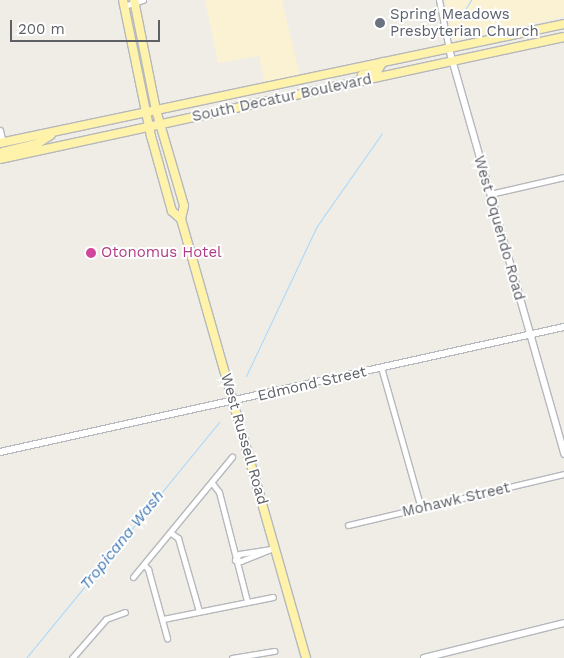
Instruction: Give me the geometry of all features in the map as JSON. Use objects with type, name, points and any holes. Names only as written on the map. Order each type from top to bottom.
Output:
[{"type":"main road","name":"West Russell Road","points":[[134,1],[156,110],[184,206],[181,219],[306,658]]},
{"type":"main road","name":"West Russell Road","points":[[123,3],[149,127],[172,212],[181,219]]},
{"type":"main road","name":"South Decatur Boulevard","points":[[1,144],[564,24]]},
{"type":"main road","name":"South Decatur Boulevard","points":[[0,158],[564,37]]},
{"type":"main road","points":[[360,82],[362,75],[377,71],[383,62]]},
{"type":"main road","points":[[0,158],[3,152],[38,143],[57,131]]},
{"type":"street","points":[[123,3],[143,0]]},
{"type":"street","name":"West Oquendo Road","points":[[439,0],[452,62],[564,454]]},
{"type":"street","points":[[0,130],[1,144]]},
{"type":"street","points":[[490,194],[564,177]]},
{"type":"street","name":"Edmond Street","points":[[0,452],[233,403],[564,327]]},
{"type":"street","points":[[381,368],[421,508]]},
{"type":"street","points":[[133,577],[232,457]]},
{"type":"street","name":"Mohawk Street","points":[[348,525],[564,474]]},
{"type":"street","points":[[212,483],[219,492],[246,601]]},
{"type":"street","points":[[171,533],[178,538],[199,611]]},
{"type":"street","points":[[235,560],[241,562],[262,555],[275,548]]},
{"type":"street","points":[[144,565],[167,638]]},
{"type":"street","points":[[162,618],[273,597]]},
{"type":"street","points":[[72,658],[106,619],[125,612]]},
{"type":"street","points":[[424,658],[564,623]]},
{"type":"street","points":[[232,658],[274,651]]},
{"type":"sand","points":[[205,0],[282,0],[300,76],[265,84],[259,56],[218,63]]},
{"type":"sand","points":[[445,0],[564,0],[564,17],[453,41]]},
{"type":"waterway","points":[[461,16],[471,0]]},
{"type":"waterway","name":"Tropicana Wash","points":[[246,376],[317,226],[382,133]]},
{"type":"waterway","name":"Tropicana Wash","points":[[26,658],[219,422]]},
{"type":"place","name":"Spring Meadows Presbyterian Church","points":[[380,23]]},
{"type":"place","name":"Otonomus Hotel","points":[[91,253]]}]
